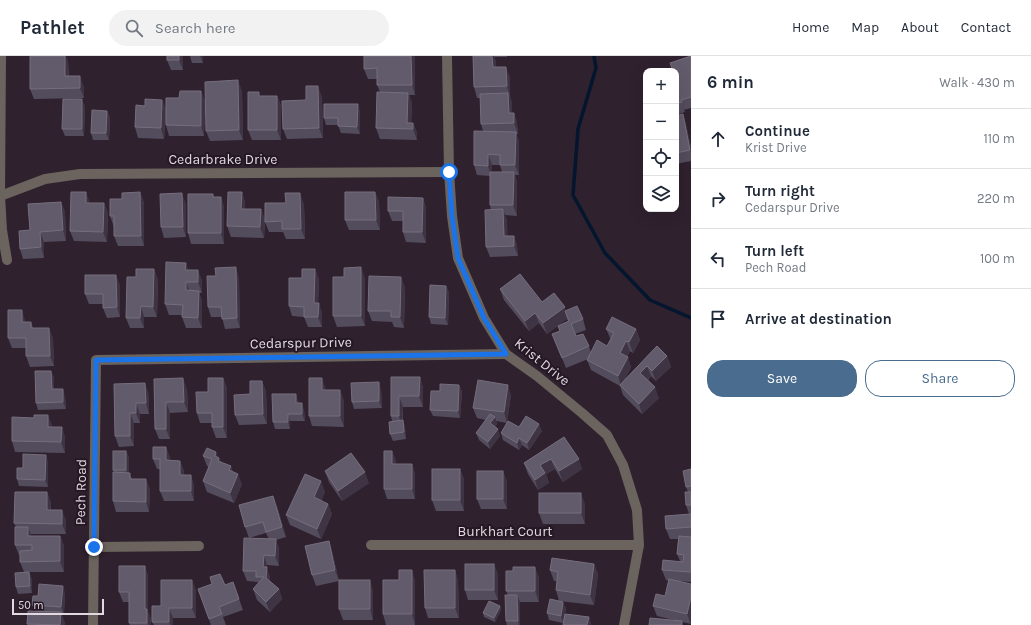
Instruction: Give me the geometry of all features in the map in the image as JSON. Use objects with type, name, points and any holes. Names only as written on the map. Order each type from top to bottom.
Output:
[{"type":"street","points":[[1,56],[0,196],[2,230],[7,260]]},
{"type":"street","name":"Krist Drive","points":[[447,56],[449,172],[452,216],[458,258],[484,318],[506,354],[543,381],[607,436],[623,465],[637,510],[639,545],[624,625]]},
{"type":"street","name":"Cedarbrake Drive","points":[[0,196],[45,179],[80,174],[449,172]]},
{"type":"street","name":"Cedarspur Drive","points":[[96,360],[506,354]]},
{"type":"street","name":"Pech Road","points":[[93,625],[96,360]]},
{"type":"street","name":"Burkhart Court","points":[[371,545],[639,545]]},
{"type":"street","points":[[94,547],[200,546]]},
{"type":"building","points":[[30,56],[65,56],[65,76],[80,76],[80,88],[30,89]]},
{"type":"building","points":[[167,56],[179,56],[179,60],[167,60]]},
{"type":"building","points":[[364,56],[411,56],[412,85],[377,85],[377,68],[364,69]]},
{"type":"building","points":[[473,56],[492,56],[493,67],[506,67],[507,86],[474,87]]},
{"type":"building","points":[[691,56],[691,97],[681,100],[682,102],[679,103],[679,68],[672,68],[670,63]]},
{"type":"building","points":[[238,80],[239,130],[206,131],[205,82]]},
{"type":"building","points":[[306,86],[318,86],[319,128],[283,129],[282,101],[306,100]]},
{"type":"building","points":[[180,91],[201,91],[201,126],[166,125],[166,98],[179,98]]},
{"type":"building","points":[[248,92],[259,92],[259,96],[277,96],[277,130],[248,130]]},
{"type":"building","points":[[377,92],[408,93],[407,123],[413,123],[413,129],[376,128]]},
{"type":"building","points":[[508,93],[509,113],[514,113],[514,123],[481,124],[480,94]]},
{"type":"building","points":[[63,99],[82,99],[82,129],[62,129]]},
{"type":"building","points":[[145,99],[162,100],[161,128],[135,127],[136,105],[145,106]]},
{"type":"building","points":[[324,104],[358,104],[357,127],[338,126],[338,118],[324,118]]},
{"type":"building","points":[[92,110],[107,111],[106,133],[91,133]]},
{"type":"building","points":[[683,114],[690,150],[679,152],[679,140],[679,115]]},
{"type":"building","points":[[474,131],[516,132],[515,165],[500,165],[500,155],[488,154],[488,166],[474,165]]},
{"type":"building","points":[[490,172],[514,172],[513,205],[490,205]]},
{"type":"building","points":[[71,192],[86,192],[86,203],[104,203],[103,232],[70,231]]},
{"type":"building","points":[[140,192],[141,236],[114,236],[114,216],[110,216],[110,199],[122,199],[122,193]]},
{"type":"building","points":[[228,192],[242,192],[241,209],[261,209],[260,227],[227,226]]},
{"type":"building","points":[[345,192],[375,192],[376,220],[345,220]]},
{"type":"building","points":[[182,193],[183,227],[161,227],[160,194]]},
{"type":"building","points":[[285,193],[300,193],[301,229],[282,229],[282,221],[265,222],[265,203],[286,203]]},
{"type":"building","points":[[188,194],[213,194],[213,197],[221,197],[221,233],[188,233]]},
{"type":"building","points":[[388,197],[423,198],[422,232],[403,232],[403,211],[388,211]]},
{"type":"building","points":[[61,202],[63,230],[40,232],[41,247],[20,249],[19,231],[30,230],[28,204]]},
{"type":"building","points":[[503,209],[504,236],[514,236],[514,246],[486,247],[485,210]]},
{"type":"building","points":[[166,262],[186,263],[185,270],[198,270],[198,282],[186,282],[186,290],[199,291],[198,318],[182,317],[183,305],[165,304]]},
{"type":"building","points":[[236,267],[237,318],[222,319],[221,307],[208,307],[207,276],[216,276],[215,268]]},
{"type":"building","points":[[361,267],[361,316],[333,316],[333,277],[344,277],[344,268]]},
{"type":"building","points":[[136,269],[154,269],[153,307],[141,306],[140,318],[126,318],[127,277],[136,277]]},
{"type":"building","points":[[302,269],[315,269],[314,303],[319,303],[318,317],[304,317],[304,307],[289,306],[289,278],[302,278]]},
{"type":"building","points":[[520,274],[542,302],[554,293],[565,307],[543,323],[535,313],[525,321],[500,289]]},
{"type":"building","points":[[85,275],[116,275],[117,307],[103,308],[103,294],[85,294]]},
{"type":"building","points":[[369,276],[401,277],[400,317],[391,317],[391,311],[368,311]]},
{"type":"building","points":[[430,285],[446,286],[445,318],[429,317]]},
{"type":"building","points":[[577,306],[583,319],[571,324],[576,336],[583,334],[589,346],[562,358],[552,334],[560,331],[558,326],[569,321],[565,311]]},
{"type":"building","points":[[8,310],[22,310],[22,322],[31,322],[31,328],[49,328],[50,356],[26,356],[26,338],[8,338]]},
{"type":"building","points":[[612,317],[636,329],[629,342],[626,341],[620,353],[628,357],[618,376],[587,360],[597,340],[607,346],[614,333],[606,329]]},
{"type":"building","points":[[657,346],[667,356],[652,371],[647,366],[640,373],[655,387],[639,404],[620,385]]},
{"type":"building","points":[[35,371],[51,371],[52,389],[63,389],[63,402],[36,403]]},
{"type":"building","points":[[391,377],[420,377],[419,396],[399,396],[399,416],[391,416]]},
{"type":"building","points":[[183,378],[184,402],[166,402],[166,429],[155,429],[154,379]]},
{"type":"building","points":[[208,378],[223,378],[223,427],[212,427],[212,413],[197,413],[196,392],[208,392]]},
{"type":"building","points":[[309,378],[322,378],[322,390],[340,390],[340,416],[309,416]]},
{"type":"building","points":[[478,380],[508,385],[504,412],[473,408]]},
{"type":"building","points":[[250,381],[262,381],[263,414],[235,415],[234,395],[250,394]]},
{"type":"building","points":[[379,382],[379,401],[352,402],[351,383]]},
{"type":"building","points":[[145,383],[146,403],[136,403],[136,413],[130,413],[130,436],[115,436],[114,384]]},
{"type":"building","points":[[440,384],[459,385],[458,411],[430,410],[431,391],[440,391]]},
{"type":"building","points":[[272,394],[296,394],[296,403],[302,403],[302,414],[288,414],[288,422],[273,422]]},
{"type":"building","points":[[490,414],[495,417],[490,423],[498,429],[488,442],[476,433]]},
{"type":"building","points":[[34,415],[48,415],[48,427],[62,427],[61,442],[12,441],[12,417],[34,418]]},
{"type":"building","points":[[526,416],[539,424],[527,443],[519,438],[517,443],[501,433],[508,421],[519,427]]},
{"type":"building","points":[[403,420],[404,432],[390,434],[389,422]]},
{"type":"building","points":[[564,437],[579,459],[559,471],[551,459],[540,465],[545,473],[535,480],[524,463]]},
{"type":"building","points":[[153,447],[166,447],[166,460],[180,461],[180,475],[191,475],[191,491],[160,491],[160,459],[153,459]]},
{"type":"building","points":[[207,448],[216,452],[215,456],[219,458],[218,461],[231,466],[229,470],[238,474],[230,493],[203,481],[212,459],[203,456]]},
{"type":"building","points":[[113,451],[126,451],[126,470],[113,470]]},
{"type":"building","points":[[384,451],[392,451],[392,464],[412,464],[412,489],[384,489]]},
{"type":"building","points":[[351,453],[365,472],[338,491],[325,471]]},
{"type":"building","points":[[23,454],[46,455],[45,480],[17,479],[17,468],[23,468]]},
{"type":"building","points":[[432,469],[460,469],[460,500],[432,500]]},
{"type":"building","points":[[691,469],[691,486],[686,487],[683,471]]},
{"type":"building","points":[[477,471],[503,471],[503,499],[477,499]]},
{"type":"building","points":[[113,472],[130,473],[130,479],[146,479],[146,502],[113,501]]},
{"type":"building","points":[[305,474],[321,481],[314,497],[328,504],[317,529],[286,515]]},
{"type":"building","points":[[15,492],[47,492],[47,510],[62,510],[62,524],[14,523]]},
{"type":"building","points":[[685,492],[691,492],[691,505],[686,505]]},
{"type":"building","points":[[539,493],[581,493],[581,513],[539,513]]},
{"type":"building","points":[[273,496],[282,527],[266,532],[263,522],[245,527],[239,505]]},
{"type":"building","points":[[691,514],[691,527],[666,529],[665,516]]},
{"type":"building","points":[[15,527],[28,527],[28,536],[60,536],[60,561],[20,562],[20,551],[32,550],[32,545],[15,545]]},
{"type":"building","points":[[679,536],[691,537],[691,572],[662,570],[663,560],[683,562],[684,555],[677,554]]},
{"type":"building","points":[[244,538],[276,539],[275,556],[264,555],[263,567],[267,567],[266,578],[279,589],[266,602],[253,589],[264,577],[256,577],[256,571],[243,571]]},
{"type":"building","points":[[329,541],[335,570],[312,575],[305,546]]},
{"type":"building","points":[[552,558],[594,564],[590,595],[556,590],[558,572],[550,570]]},
{"type":"building","points":[[465,564],[494,564],[494,590],[465,590]]},
{"type":"building","points":[[119,566],[145,566],[145,609],[147,609],[147,623],[129,623],[129,592],[119,592]]},
{"type":"building","points":[[513,567],[535,567],[535,591],[506,591],[506,571],[513,571]]},
{"type":"building","points":[[399,570],[412,570],[412,614],[383,614],[383,580],[399,580]]},
{"type":"building","points":[[424,570],[455,570],[455,608],[425,608]]},
{"type":"building","points":[[29,572],[30,586],[16,587],[15,573]]},
{"type":"building","points":[[220,574],[225,585],[233,582],[239,599],[219,607],[222,614],[209,619],[198,589],[212,584],[210,577]]},
{"type":"building","points":[[669,579],[691,584],[691,597],[687,614],[653,606],[656,594],[665,596]]},
{"type":"building","points":[[161,580],[192,580],[192,608],[169,608],[169,622],[152,622],[152,606],[161,606]]},
{"type":"building","points":[[339,580],[370,580],[370,609],[339,609]]},
{"type":"building","points":[[39,584],[63,586],[61,607],[32,605],[33,596],[38,596]]},
{"type":"building","points":[[505,595],[517,595],[518,621],[506,621]]},
{"type":"building","points":[[550,599],[563,602],[561,616],[547,613]]},
{"type":"building","points":[[489,601],[500,606],[494,618],[483,613]]},
{"type":"building","points":[[28,611],[61,612],[60,625],[27,624]]},
{"type":"building","points":[[565,614],[589,617],[587,625],[563,625]]},
{"type":"building","points":[[650,618],[682,621],[682,625],[649,625]]},
{"type":"waterway","points":[[594,56],[596,68],[578,129],[573,195],[605,253],[650,300],[691,318]]},
{"type":"route","points":[[94,547],[96,360],[506,354],[484,318],[458,258],[452,216],[449,172]]}]
